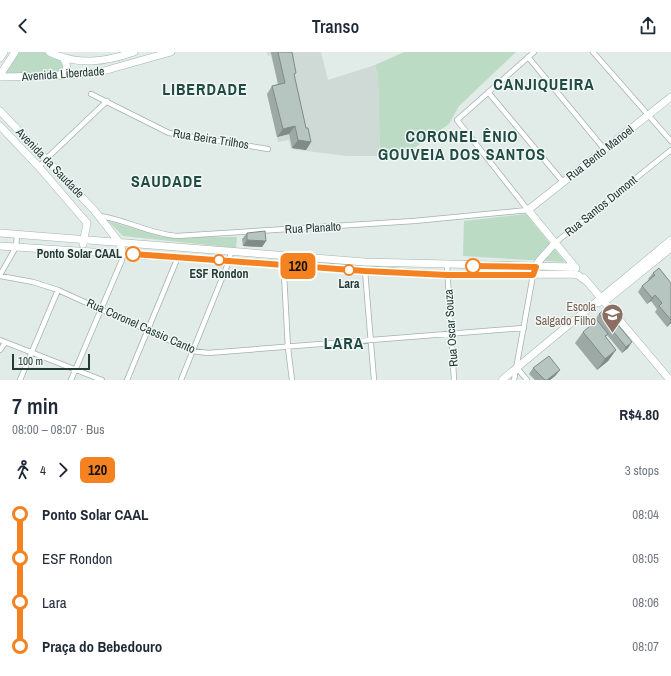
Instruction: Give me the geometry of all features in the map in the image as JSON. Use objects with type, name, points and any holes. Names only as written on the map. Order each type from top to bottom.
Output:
[{"type":"main road","points":[[0,58],[4,52]]},
{"type":"main road","points":[[0,76],[15,52]]},
{"type":"main road","name":"Avenida Liberdade","points":[[49,52],[62,57],[94,62],[113,59],[134,52]]},
{"type":"main road","name":"Avenida Liberdade","points":[[0,76],[55,76],[114,70],[171,52]]},
{"type":"main road","points":[[55,76],[63,73],[67,68],[66,61],[62,57]]},
{"type":"main road","name":"Rua Bento Manoel","points":[[528,210],[671,97]]},
{"type":"main road","name":"Avenida da Saudade","points":[[0,111],[100,216],[119,242],[123,253]]},
{"type":"main road","name":"Avenida da Saudade","points":[[0,126],[39,167],[87,223]]},
{"type":"main road","points":[[528,210],[586,281],[599,301],[670,380]]},
{"type":"main road","points":[[81,251],[87,223],[100,216]]},
{"type":"main road","points":[[2,232],[17,235],[365,262],[575,267]]},
{"type":"main road","points":[[631,276],[671,240]]},
{"type":"main road","name":"Rua Santos Dumont","points":[[533,275],[536,267],[555,243]]},
{"type":"main road","points":[[0,246],[123,253],[365,271],[447,275],[571,274],[578,275],[586,281]]},
{"type":"main road","points":[[502,380],[631,276],[671,248]]},
{"type":"street","points":[[528,210],[457,120],[534,52]]},
{"type":"street","points":[[592,52],[649,114],[671,141]]},
{"type":"street","points":[[528,57],[605,150]]},
{"type":"street","points":[[488,92],[563,182]]},
{"type":"street","name":"Rua Beira Trilhos","points":[[91,94],[169,133],[268,149]]},
{"type":"street","points":[[39,167],[46,158],[107,101]]},
{"type":"street","name":"Rua Santos Dumont","points":[[555,243],[671,150]]},
{"type":"street","name":"Rua Planalto","points":[[100,216],[161,235],[177,236],[414,221],[528,210]]},
{"type":"street","points":[[0,275],[16,247],[17,235]]},
{"type":"street","points":[[181,380],[229,261],[231,252]]},
{"type":"street","points":[[71,380],[122,260],[123,253]]},
{"type":"street","points":[[283,256],[288,348],[292,380]]},
{"type":"street","points":[[128,380],[178,257]]},
{"type":"street","name":"Rua Oscar Souza","points":[[447,265],[454,380]]},
{"type":"street","points":[[365,271],[374,380]]},
{"type":"street","name":"Rua Coronel Cassio Canto","points":[[0,275],[33,282],[58,290],[101,308],[148,332],[193,351],[208,353],[288,348],[524,328]]},
{"type":"street","points":[[514,380],[533,275]]},
{"type":"street","points":[[20,380],[58,290]]},
{"type":"street","points":[[0,350],[2,342],[102,380]]},
{"type":"street","points":[[517,368],[527,380]]},
{"type":"shaded area","points":[[267,52],[321,52],[328,80],[375,65],[378,75],[380,156],[347,156],[291,149],[289,140],[278,142],[267,94],[279,90],[271,55],[268,56]]},
{"type":"green space","points":[[18,52],[44,52],[61,58],[66,68],[56,74],[3,75]]},
{"type":"green space","points":[[404,52],[516,52],[459,106],[449,124],[408,152],[380,156],[378,75],[375,65]]},
{"type":"green space","points":[[526,214],[565,262],[463,256],[464,221]]},
{"type":"green space","points":[[108,221],[162,237],[237,237],[236,248],[123,236]]},
{"type":"building","points":[[278,52],[292,52],[296,73],[294,74],[306,128],[308,128],[311,142],[298,140],[295,126],[283,129],[272,86],[285,83]]},
{"type":"building","points":[[265,231],[266,241],[247,240],[247,233]]},
{"type":"building","points":[[659,268],[671,283],[671,320],[659,306],[662,303],[655,295],[652,298],[642,286],[655,275],[653,273]]},
{"type":"building","points":[[605,309],[632,342],[626,347],[599,314]]},
{"type":"building","points":[[597,320],[608,334],[605,336],[616,350],[605,359],[583,332]]},
{"type":"building","points":[[549,356],[560,370],[545,380],[533,368]]},
{"type":"bus line","name":"120","points":[[133,254],[365,271],[447,275],[533,275],[536,267],[473,266]]},
{"type":"place","name":"Ponto Solar CAAL","points":[[133,254]]},
{"type":"place","name":"ESF Rondon","points":[[219,260]]},
{"type":"place","name":"Lara","points":[[349,270]]},
{"type":"place","name":"Escola Salgado Filho","points":[[612,334]]},
{"type":"district","name":"CANJIQUEIRA","points":[[544,84]]},
{"type":"district","name":"LIBERDADE","points":[[205,89]]},
{"type":"district","name":"CORONEL ÊNIO GOUVEIA DOS SANTOS","points":[[462,145]]},
{"type":"district","name":"SAUDADE","points":[[167,181]]},
{"type":"district","name":"LARA","points":[[344,343]]}]
